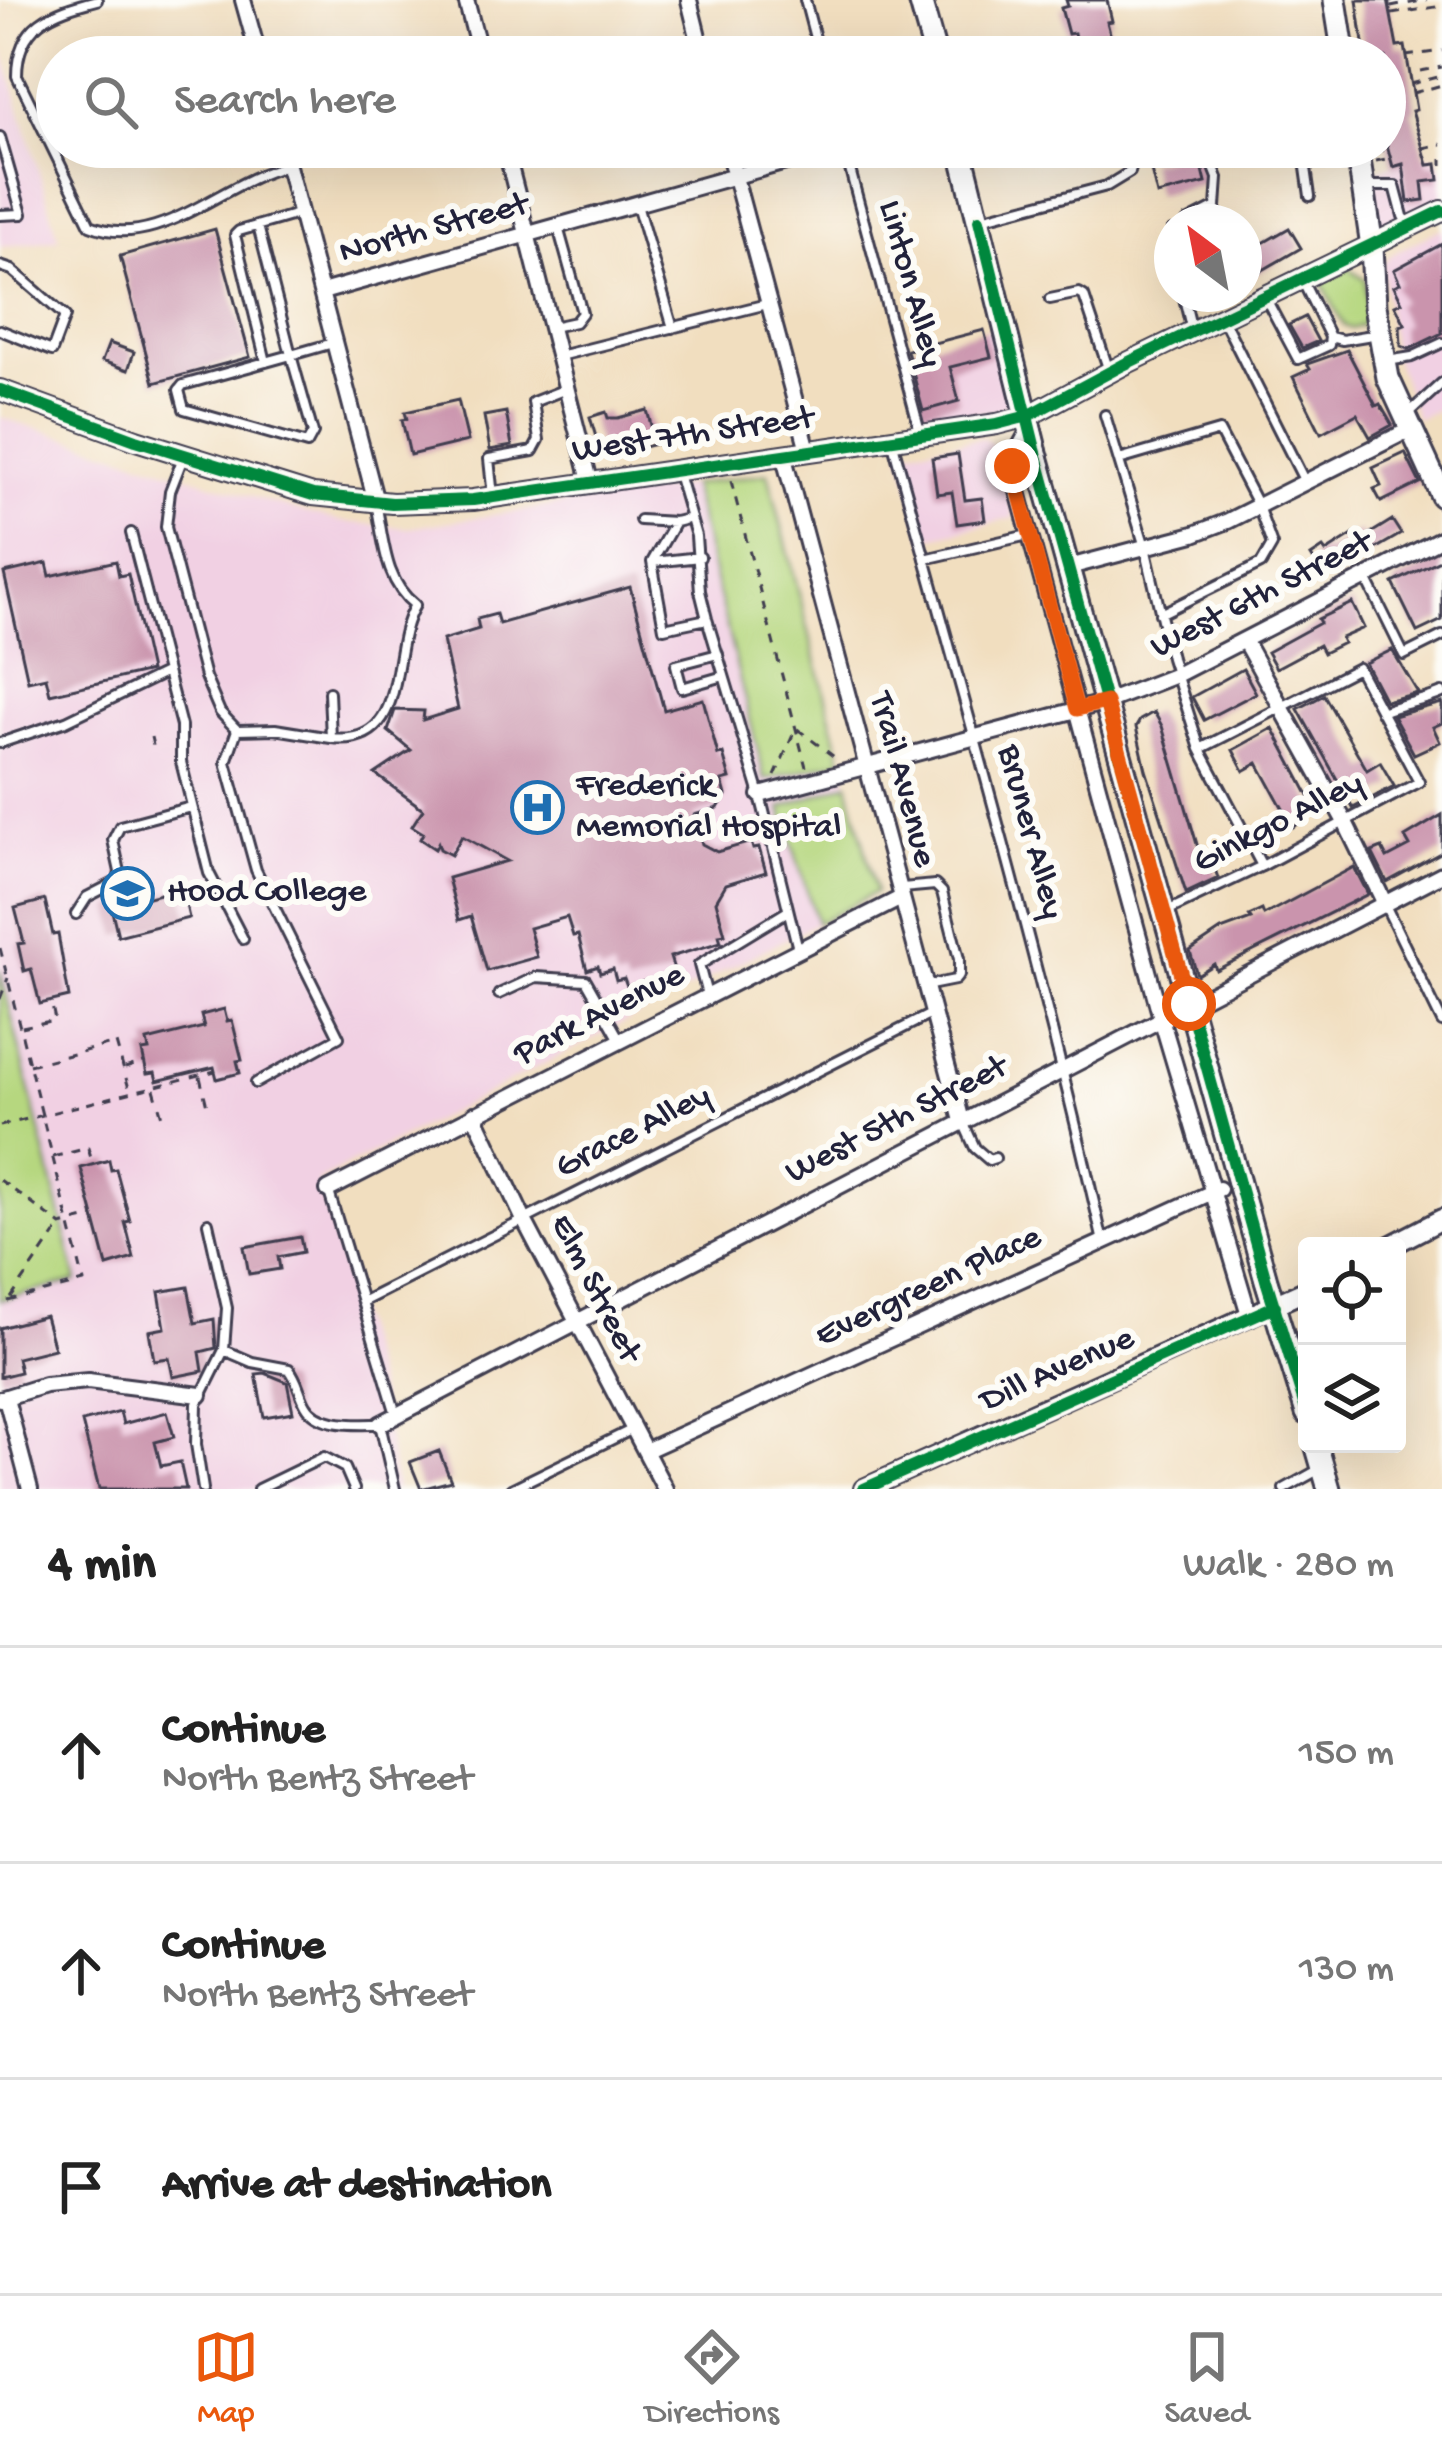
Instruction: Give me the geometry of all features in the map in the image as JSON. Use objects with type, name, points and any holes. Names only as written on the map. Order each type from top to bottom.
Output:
[{"type":"main road","points":[[920,0],[930,36]]},
{"type":"main road","points":[[1335,0],[1340,36]]},
{"type":"main road","points":[[965,168],[1029,422],[1163,913],[1298,1383]]},
{"type":"main road","points":[[1366,168],[1388,378],[1442,496]]},
{"type":"main road","name":"West 7th Street","points":[[0,390],[313,495],[424,503],[493,496],[1029,422],[1109,373],[1442,211]]},
{"type":"main road","points":[[1406,1238],[1442,1219]]},
{"type":"main road","name":"Dill Avenue","points":[[865,1489],[1298,1294]]},
{"type":"street","points":[[243,0],[253,36]]},
{"type":"street","points":[[466,0],[475,36]]},
{"type":"street","points":[[688,0],[698,36]]},
{"type":"street","points":[[289,168],[376,502]]},
{"type":"street","points":[[511,168],[590,482]]},
{"type":"street","points":[[732,168],[808,450]]},
{"type":"street","name":"North Street","points":[[322,292],[770,168]]},
{"type":"street","points":[[1029,422],[1012,466],[1161,1018],[1250,1318]]},
{"type":"street","points":[[1069,568],[1194,534],[1305,482],[1408,422]]},
{"type":"street","name":"Trail Avenue","points":[[783,454],[962,1120]]},
{"type":"street","name":"West 6th Street","points":[[760,795],[1106,702],[1245,642],[1442,538]]},
{"type":"street","points":[[1245,642],[1346,822],[1385,904]]},
{"type":"street","name":"West 5th Street","points":[[380,1424],[1442,874]]},
{"type":"street","name":"Park Avenue","points":[[328,1190],[798,950],[899,893]]},
{"type":"street","name":"Elm Street","points":[[474,1114],[665,1489]]},
{"type":"street","name":"Evergreen Place","points":[[645,1451],[1239,1180]]},
{"type":"street","points":[[30,1489],[3,1398],[45,1385],[88,1381],[200,1394]]},
{"type":"lane","points":[[36,115],[17,76],[17,49],[38,22],[97,0]]},
{"type":"lane","points":[[805,0],[814,36]]},
{"type":"lane","points":[[0,136],[22,214],[0,215]]},
{"type":"lane","points":[[62,168],[90,225],[108,232],[142,229],[280,168]]},
{"type":"lane","name":"Linton Alley","points":[[848,168],[921,435]]},
{"type":"lane","points":[[979,220],[1107,186],[1131,168]]},
{"type":"lane","points":[[1214,168],[1216,204]]},
{"type":"lane","points":[[1306,168],[1310,196]]},
{"type":"lane","points":[[1365,186],[1395,186],[1402,216],[1410,227]]},
{"type":"lane","points":[[637,206],[673,328]]},
{"type":"lane","points":[[266,362],[236,235],[301,213]]},
{"type":"lane","points":[[258,226],[291,355],[313,433],[307,444],[184,409],[179,389],[183,385],[266,362],[291,355],[334,343]]},
{"type":"lane","points":[[552,327],[575,322],[582,313],[558,227]]},
{"type":"lane","points":[[0,266],[12,270],[65,316],[52,351],[0,330]]},
{"type":"lane","points":[[1265,297],[1298,359],[1324,348],[1330,337],[1302,280]]},
{"type":"lane","points":[[1049,299],[1084,296],[1109,373]]},
{"type":"lane","points":[[559,356],[769,304]]},
{"type":"lane","points":[[1188,312],[1192,332]]},
{"type":"lane","points":[[1223,318],[1305,482]]},
{"type":"lane","points":[[1330,337],[1342,340],[1380,333]]},
{"type":"lane","points":[[1385,362],[1412,357],[1442,343]]},
{"type":"lane","points":[[1408,422],[1442,383]]},
{"type":"lane","points":[[493,496],[489,459],[533,451],[539,440],[533,401],[567,388]]},
{"type":"lane","points":[[1105,416],[1200,749],[1262,866]]},
{"type":"lane","points":[[1118,460],[1219,431],[1258,506],[1272,545],[1261,564],[1160,614]]},
{"type":"lane","name":"Bruner Alley","points":[[892,438],[1064,1069],[1103,1241]]},
{"type":"lane","points":[[184,454],[170,491],[166,527],[205,676],[220,712],[237,730],[275,729],[347,740],[380,724],[390,704],[407,617],[415,605],[393,581],[376,502]]},
{"type":"lane","points":[[676,470],[700,557],[700,591],[707,619],[760,795],[798,950]]},
{"type":"lane","points":[[640,520],[691,518]]},
{"type":"lane","points":[[675,522],[652,562],[664,628],[707,619]]},
{"type":"lane","points":[[131,533],[182,726],[181,762],[209,873],[243,939]]},
{"type":"lane","points":[[925,559],[1030,534]]},
{"type":"lane","points":[[652,562],[700,557]]},
{"type":"lane","points":[[1366,578],[1404,655],[1442,635]]},
{"type":"lane","points":[[718,654],[676,665],[682,688],[724,676]]},
{"type":"lane","points":[[1200,749],[1358,668],[1381,712],[1442,693]]},
{"type":"lane","points":[[0,742],[66,721],[167,672]]},
{"type":"lane","points":[[329,692],[331,739]]},
{"type":"lane","name":"Ginkgo Alley","points":[[1163,913],[1419,782],[1381,712]]},
{"type":"lane","points":[[237,730],[226,762],[251,855],[270,903],[339,1037],[256,1082]]},
{"type":"lane","points":[[76,914],[87,897],[118,881],[113,840],[120,826],[191,807]]},
{"type":"lane","points":[[899,893],[935,885],[948,914],[959,975],[924,986]]},
{"type":"lane","points":[[1385,904],[1442,1022]]},
{"type":"lane","points":[[707,996],[699,965],[788,911]]},
{"type":"lane","points":[[499,994],[536,977],[586,980],[620,1040]]},
{"type":"lane","name":"Grace Alley","points":[[362,1302],[932,1014]]},
{"type":"lane","points":[[962,1120],[981,1155],[995,1158]]},
{"type":"lane","points":[[328,1190],[396,1414]]},
{"type":"lane","points":[[203,1489],[195,1424],[200,1394],[224,1350],[227,1308],[208,1223]]},
{"type":"lane","points":[[224,1350],[252,1362],[289,1369],[306,1406],[317,1416],[380,1424],[394,1489]]},
{"type":"lane","points":[[511,1489],[633,1429]]},
{"type":"lane","points":[[258,1489],[324,1457],[345,1468],[355,1489]]},
{"type":"lane","points":[[1284,1489],[1326,1478]]},
{"type":"path","points":[[1392,6],[1427,0]]},
{"type":"path","points":[[1392,6],[1442,6]]},
{"type":"path","points":[[1406,56],[1442,51]]},
{"type":"path","points":[[1420,71],[1442,67]]},
{"type":"path","points":[[1411,84],[1442,76]]},
{"type":"path","points":[[1413,93],[1442,85]]},
{"type":"path","points":[[1423,148],[1442,144]]},
{"type":"path","points":[[1365,186],[1366,168]]},
{"type":"path","points":[[730,479],[807,769]]},
{"type":"path","points":[[796,728],[839,760]]},
{"type":"path","points":[[774,777],[796,728]]},
{"type":"path","points":[[151,737],[155,754]]},
{"type":"path","points":[[0,948],[84,1282],[0,1303]]},
{"type":"path","points":[[0,998],[8,978]]},
{"type":"path","points":[[20,1027],[55,1020],[51,1001]]},
{"type":"path","points":[[29,1065],[116,1043],[130,1094]]},
{"type":"path","points":[[123,1068],[144,1062]]},
{"type":"path","points":[[0,1126],[215,1071]]},
{"type":"path","points":[[199,1076],[207,1106]]},
{"type":"path","points":[[154,1088],[163,1120]]},
{"type":"path","points":[[51,1157],[88,1148],[92,1165]]},
{"type":"path","points":[[0,1180],[61,1225]]},
{"type":"path","points":[[9,1300],[61,1225],[94,1217]]},
{"type":"shaded area","points":[[0,41],[59,239],[0,247]]},
{"type":"shaded area","points":[[1436,156],[1442,170],[1442,205],[1390,236],[1374,229],[1368,172],[1406,168],[1406,161]]},
{"type":"shaded area","points":[[1442,228],[1442,407],[1417,419],[1393,355],[1382,266],[1389,256]]},
{"type":"shaded area","points":[[994,328],[1010,392],[1007,405],[995,411],[923,420],[904,350]]},
{"type":"shaded area","points":[[0,417],[295,510],[344,522],[409,528],[768,473],[876,892],[318,1181],[380,1397],[396,1489],[0,1489]]},
{"type":"shaded area","points":[[983,438],[998,449],[1014,518],[924,539],[901,451]]},
{"type":"green space","points":[[1346,266],[1365,279],[1367,316],[1363,325],[1351,329],[1344,326],[1320,279]]},
{"type":"green space","points":[[768,473],[842,760],[765,780],[691,485]]},
{"type":"green space","points":[[848,783],[876,892],[817,923],[781,808]]},
{"type":"green space","points":[[0,970],[77,1281],[0,1300]]},
{"type":"building","points":[[1066,0],[1107,0],[1111,36],[1068,34],[1061,8],[1068,6]]},
{"type":"building","points":[[1357,0],[1388,0],[1395,36],[1362,36]]},
{"type":"building","points":[[1406,52],[1416,110],[1412,111],[1428,165],[1437,164],[1439,180],[1422,182],[1424,200],[1408,202],[1404,168]]},
{"type":"building","points":[[1150,168],[1202,168],[1206,183],[1157,195]]},
{"type":"building","points":[[1289,228],[1301,248],[1262,271],[1262,244]]},
{"type":"building","points":[[215,229],[250,357],[154,383],[120,256]]},
{"type":"building","points":[[1442,244],[1442,333],[1409,349],[1401,346],[1400,326],[1405,324],[1395,305],[1402,302],[1394,286],[1400,283],[1394,270]]},
{"type":"building","points":[[1305,317],[1318,341],[1302,348],[1289,325]]},
{"type":"building","points":[[984,330],[991,357],[950,367],[959,401],[923,411],[907,350]]},
{"type":"building","points":[[109,343],[134,352],[128,370],[102,361]]},
{"type":"building","points":[[1347,350],[1376,406],[1380,404],[1392,425],[1370,437],[1357,414],[1321,433],[1293,377],[1310,369],[1307,364]]},
{"type":"building","points":[[458,400],[468,441],[410,455],[402,420],[407,419],[405,412]]},
{"type":"building","points":[[647,410],[656,444],[636,449],[635,444],[601,454],[590,417],[606,412],[608,418],[618,418]]},
{"type":"building","points":[[506,412],[512,446],[490,450],[484,416]]},
{"type":"building","points":[[1405,453],[1420,483],[1381,502],[1374,489],[1381,486],[1373,468]]},
{"type":"building","points":[[958,454],[965,500],[982,498],[985,520],[957,524],[952,492],[937,494],[932,458]]},
{"type":"building","points":[[1392,520],[1401,534],[1325,578],[1311,556],[1359,531],[1363,538]]},
{"type":"building","points":[[1442,559],[1442,620],[1417,632],[1393,583]]},
{"type":"building","points":[[116,561],[119,576],[128,574],[150,671],[50,694],[46,677],[28,681],[4,573],[47,563],[50,576]]},
{"type":"building","points":[[630,587],[664,710],[703,699],[718,755],[723,754],[730,779],[722,781],[726,795],[718,808],[694,815],[702,844],[717,852],[751,842],[753,849],[759,848],[766,872],[726,884],[716,901],[725,934],[719,935],[721,942],[670,957],[675,973],[627,986],[624,978],[616,980],[613,969],[587,970],[578,935],[573,936],[567,917],[529,928],[537,957],[487,971],[471,916],[459,920],[448,878],[507,861],[462,836],[451,855],[438,843],[435,849],[420,839],[423,833],[412,826],[423,809],[375,774],[411,750],[388,731],[395,710],[424,711],[423,720],[458,709],[443,640],[479,629],[477,619],[496,614],[499,624]]},
{"type":"building","points":[[1352,603],[1364,628],[1323,653],[1319,645],[1276,668],[1267,652]]},
{"type":"building","points":[[1392,650],[1418,693],[1385,701],[1365,663]]},
{"type":"building","points":[[1243,669],[1256,693],[1204,720],[1192,697]]},
{"type":"building","points":[[1324,695],[1367,770],[1380,762],[1394,786],[1353,808],[1298,709]]},
{"type":"building","points":[[1442,703],[1442,723],[1433,727],[1440,742],[1414,754],[1393,716]]},
{"type":"building","points":[[1154,712],[1201,858],[1210,855],[1218,878],[1186,893],[1136,727]]},
{"type":"building","points":[[1273,728],[1318,813],[1293,827],[1258,763],[1244,771],[1233,750]]},
{"type":"building","points":[[1442,815],[1442,852],[1387,882],[1372,852],[1382,848],[1387,858],[1410,846],[1405,837]]},
{"type":"building","points":[[1354,867],[1368,894],[1216,970],[1214,964],[1197,975],[1190,951],[1221,930],[1262,910],[1264,915]]},
{"type":"building","points":[[182,888],[189,918],[118,936],[111,907]]},
{"type":"building","points":[[45,900],[53,935],[58,934],[69,997],[40,1004],[31,969],[24,971],[18,944],[24,943],[15,908]]},
{"type":"building","points":[[224,1009],[227,1021],[232,1020],[242,1060],[237,1061],[240,1073],[217,1079],[214,1067],[157,1081],[155,1073],[147,1074],[142,1051],[149,1050],[147,1041],[204,1027],[201,1015]]},
{"type":"building","points":[[109,1160],[111,1170],[116,1169],[130,1221],[125,1222],[134,1258],[107,1266],[81,1168]]},
{"type":"building","points":[[300,1237],[303,1252],[278,1257],[280,1269],[249,1274],[244,1247]]},
{"type":"building","points":[[188,1287],[195,1323],[214,1319],[216,1348],[200,1352],[203,1371],[173,1377],[169,1358],[154,1360],[149,1331],[165,1328],[159,1292]]},
{"type":"building","points":[[45,1316],[54,1349],[17,1358],[20,1372],[0,1377],[0,1328]]},
{"type":"building","points":[[256,1374],[287,1382],[293,1412],[264,1417]]},
{"type":"building","points":[[120,1412],[123,1424],[167,1412],[174,1437],[155,1442],[161,1466],[180,1462],[186,1489],[99,1489],[82,1422]]},
{"type":"building","points":[[439,1451],[451,1481],[421,1489],[410,1462]]},
{"type":"cycle path","points":[[0,390],[136,440],[313,495],[392,503],[473,500],[1028,416],[1442,211]]},
{"type":"cycle path","points":[[979,220],[1035,449],[1298,1384]]},
{"type":"cycle path","points":[[864,1489],[1275,1306]]},
{"type":"place","name":"Frederick Memorial Hospital","points":[[537,808]]},
{"type":"place","name":"Hood College","points":[[128,893]]},
{"type":"route","points":[[1012,466],[1077,709],[1106,702],[1189,1004]]}]
